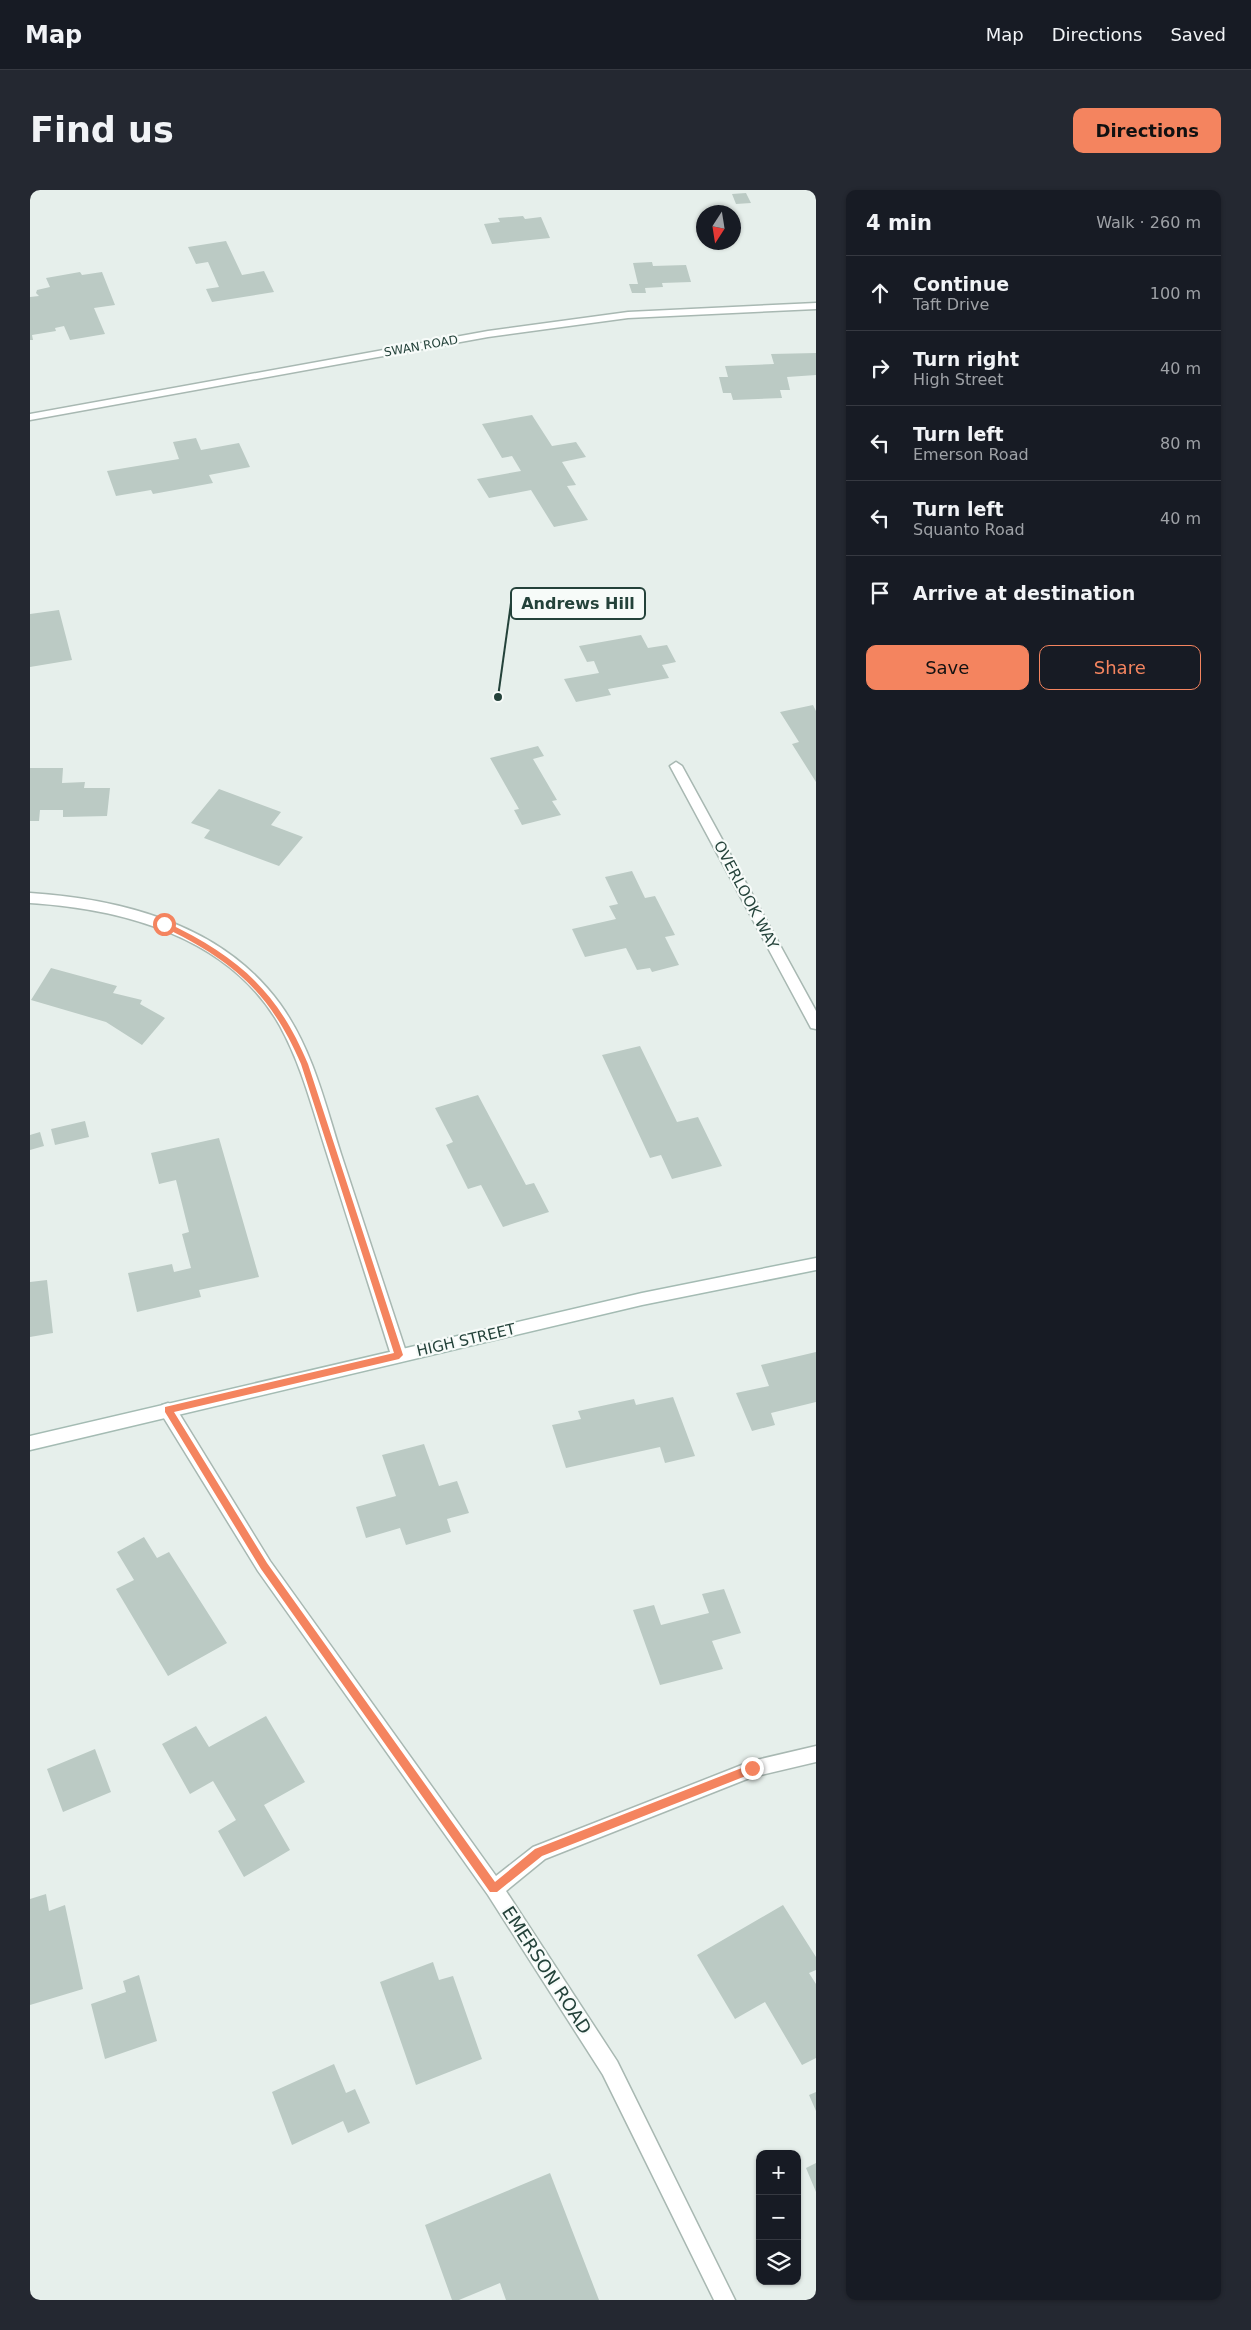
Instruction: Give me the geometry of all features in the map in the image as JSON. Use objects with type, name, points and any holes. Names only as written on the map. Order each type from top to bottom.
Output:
[{"type":"street","name":"SWAN ROAD","points":[[30,417],[498,333],[628,315],[692,310],[816,306]]},
{"type":"street","name":"OVERLOOK WAY","points":[[676,766],[816,1024]]},
{"type":"street","points":[[30,898],[91,903],[128,912],[164,924],[196,940],[226,959],[252,981],[274,1006],[292,1034],[304,1064],[399,1355]]},
{"type":"street","name":"HIGH STREET","points":[[30,1443],[642,1299],[816,1264]]},
{"type":"street","name":"EMERSON ROAD","points":[[168,1410],[264,1566],[494,1889],[610,2068],[726,2300]]},
{"type":"street","points":[[494,1889],[539,1853],[752,1768],[816,1754]]},
{"type":"building","points":[[746,193],[751,203],[736,204],[732,194]]},
{"type":"building","points":[[523,216],[525,219],[541,217],[550,238],[492,244],[484,224],[500,222],[498,218]]},
{"type":"building","points":[[226,241],[242,275],[264,271],[274,292],[212,302],[206,289],[219,287],[208,262],[196,264],[188,247]]},
{"type":"building","points":[[652,262],[653,266],[686,265],[691,282],[662,283],[663,287],[645,288],[646,293],[632,293],[629,284],[638,284],[633,263]]},
{"type":"building","points":[[80,272],[82,275],[102,272],[115,305],[94,308],[105,334],[70,340],[64,326],[55,328],[56,331],[32,335],[33,340],[30,340],[30,297],[39,296],[36,293],[37,290],[50,287],[46,278]]},
{"type":"building","points":[[816,353],[816,375],[787,377],[790,390],[780,390],[782,398],[733,400],[731,393],[723,393],[719,377],[728,377],[725,366],[774,364],[771,354]]},
{"type":"building","points":[[532,415],[552,446],[576,442],[586,457],[562,462],[576,485],[567,486],[588,520],[554,527],[531,490],[489,498],[477,479],[521,471],[512,456],[502,458],[482,424]]},
{"type":"building","points":[[196,438],[201,450],[239,443],[250,467],[209,475],[213,483],[153,494],[151,490],[116,496],[107,471],[179,459],[173,442]]},
{"type":"building","points":[[59,610],[72,660],[30,667],[30,614]]},
{"type":"building","points":[[641,635],[648,648],[667,645],[676,662],[662,665],[669,678],[608,689],[611,695],[576,702],[564,679],[599,673],[594,661],[587,662],[579,646]]},
{"type":"building","points":[[813,705],[816,711],[816,782],[792,744],[799,742],[780,712]]},
{"type":"building","points":[[538,746],[544,756],[533,759],[557,800],[552,801],[561,815],[522,825],[514,810],[519,809],[490,758]]},
{"type":"building","points":[[30,768],[63,768],[62,783],[85,782],[84,788],[110,788],[107,816],[63,817],[63,810],[40,810],[39,821],[30,821]]},
{"type":"building","points":[[219,789],[281,812],[271,825],[303,837],[279,866],[204,838],[210,830],[191,823]]},
{"type":"building","points":[[632,871],[645,898],[655,896],[675,935],[665,937],[679,965],[652,972],[650,968],[637,970],[626,948],[585,957],[572,929],[616,919],[609,906],[618,904],[605,877]]},
{"type":"building","points":[[51,968],[117,986],[113,993],[142,1000],[140,1004],[165,1018],[142,1045],[106,1022],[31,1000]]},
{"type":"building","points":[[640,1046],[677,1122],[698,1117],[722,1166],[672,1179],[661,1155],[650,1158],[602,1055]]},
{"type":"building","points":[[478,1095],[526,1185],[534,1183],[549,1212],[503,1227],[481,1185],[468,1189],[446,1145],[453,1142],[435,1108]]},
{"type":"building","points":[[85,1121],[89,1137],[55,1145],[51,1129]]},
{"type":"building","points":[[40,1132],[44,1146],[30,1150],[30,1135]]},
{"type":"building","points":[[219,1138],[259,1277],[199,1290],[201,1297],[137,1312],[128,1273],[172,1264],[174,1272],[191,1268],[182,1234],[189,1232],[176,1180],[159,1184],[151,1153]]},
{"type":"building","points":[[47,1280],[53,1333],[30,1337],[30,1282]]},
{"type":"building","points":[[816,1352],[816,1402],[771,1413],[775,1425],[752,1431],[736,1393],[769,1386],[761,1365]]},
{"type":"building","points":[[673,1397],[695,1456],[665,1463],[660,1447],[566,1468],[552,1425],[581,1419],[578,1411],[634,1399],[636,1405]]},
{"type":"building","points":[[424,1444],[439,1486],[457,1481],[469,1513],[447,1519],[451,1532],[406,1545],[400,1528],[366,1538],[356,1507],[396,1496],[382,1455]]},
{"type":"building","points":[[144,1537],[157,1558],[169,1552],[227,1643],[168,1676],[116,1589],[134,1580],[117,1552]]},
{"type":"building","points":[[724,1589],[741,1633],[712,1641],[723,1669],[660,1685],[633,1610],[654,1605],[661,1625],[709,1613],[702,1594]]},
{"type":"building","points":[[266,1716],[305,1782],[264,1805],[290,1850],[244,1877],[218,1831],[236,1820],[213,1781],[190,1794],[162,1744],[196,1726],[209,1747]]},
{"type":"building","points":[[95,1749],[111,1792],[63,1812],[47,1769]]},
{"type":"building","points":[[46,1894],[49,1911],[65,1905],[83,1989],[30,2005],[30,1899]]},
{"type":"building","points":[[783,1905],[816,1957],[816,1970],[809,1973],[816,1984],[816,2058],[802,2065],[765,2002],[735,2019],[697,1955]]},
{"type":"building","points":[[433,1962],[439,1980],[453,1976],[482,2059],[416,2085],[380,1982]]},
{"type":"building","points":[[139,1975],[157,2041],[105,2059],[91,2004],[126,1992],[123,1981]]},
{"type":"building","points":[[334,2064],[346,2093],[355,2089],[370,2123],[348,2133],[343,2121],[292,2145],[272,2092]]},
{"type":"building","points":[[816,2092],[816,2111],[809,2095]]},
{"type":"building","points":[[816,2163],[816,2192],[806,2168]]},
{"type":"building","points":[[550,2173],[599,2300],[506,2300],[500,2283],[459,2300],[452,2300],[425,2225]]},
{"type":"place","name":"Andrews Hill","points":[[498,697]]},
{"type":"route","points":[[164,924],[196,940],[226,959],[252,981],[274,1006],[292,1034],[304,1064],[399,1355],[168,1410],[264,1566],[494,1889],[539,1853],[752,1768]]}]
